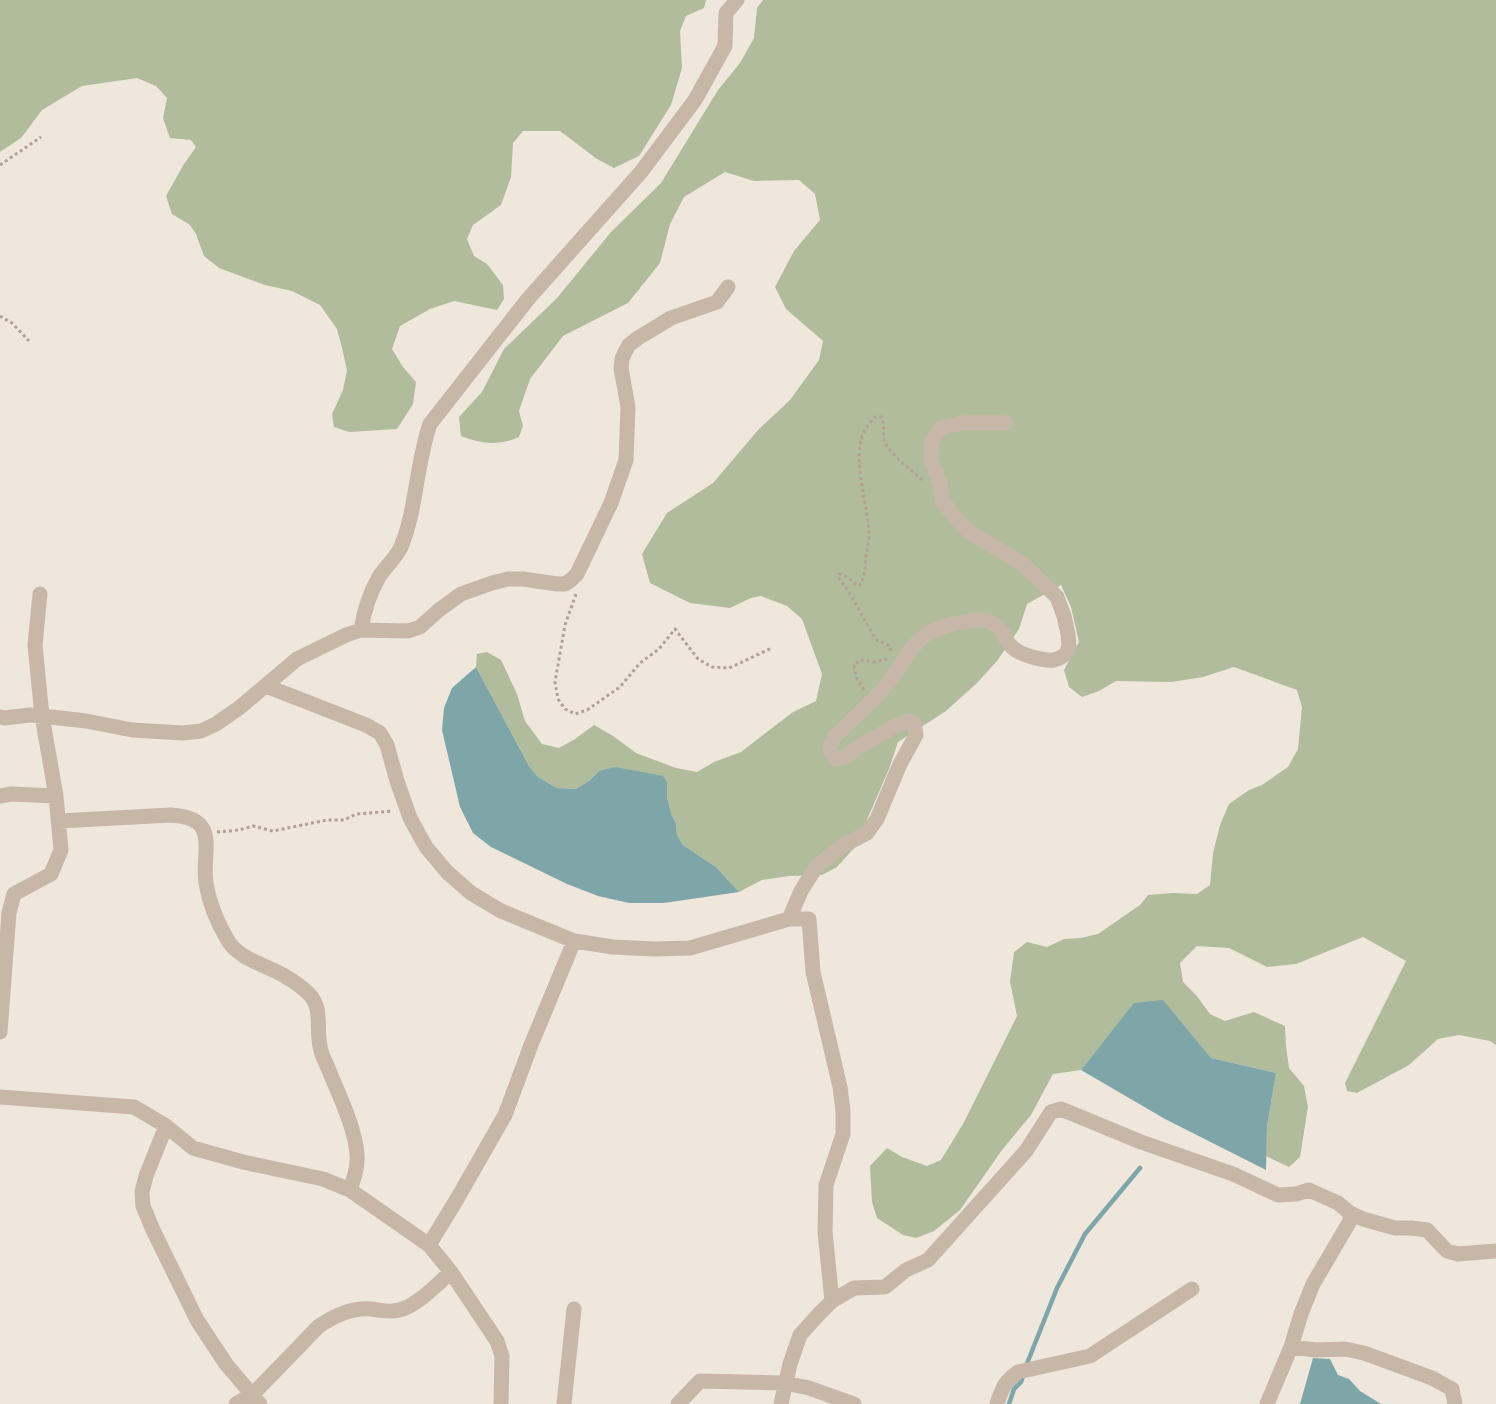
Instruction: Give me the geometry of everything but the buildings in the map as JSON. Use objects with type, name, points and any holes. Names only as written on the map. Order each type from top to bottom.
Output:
[{"type":"street","points":[[361,630],[364,608],[378,578],[400,549],[414,504],[423,443],[430,424],[528,299],[641,172],[695,100],[724,46],[726,13],[737,0]]},
{"type":"street","points":[[0,717],[30,715],[86,721],[132,730],[183,733],[201,731],[224,719],[297,659],[346,635],[361,630],[408,632],[420,627],[461,594],[508,579],[565,584],[577,574],[610,503],[626,460],[628,407],[621,368],[625,352],[638,338],[671,318],[717,302],[728,287]]},
{"type":"street","points":[[789,919],[801,891],[816,867],[842,846],[867,833],[877,819],[900,764],[916,735],[914,723],[908,721],[895,726],[845,757],[836,759],[831,754],[830,745],[834,737],[888,684],[921,638],[932,631],[948,626],[982,620],[992,622],[999,627],[1011,647],[1022,653],[1043,660],[1056,660],[1066,654],[1069,646],[1068,634],[1057,597],[1023,564],[969,532],[955,518],[942,500],[940,483],[931,460],[932,440],[941,428],[961,423],[1006,423]]},
{"type":"street","points":[[0,1032],[9,913],[14,894],[51,874],[61,850],[56,796],[42,716],[35,645],[40,594]]},
{"type":"street","points":[[266,686],[366,725],[380,733],[387,745],[406,809],[426,847],[447,872],[471,893],[501,911],[574,941],[654,950],[690,948],[789,919],[809,919],[813,972],[840,1087],[843,1111],[843,1134],[826,1185],[825,1232],[832,1301]]},
{"type":"street","points":[[0,796],[11,794],[56,796]]},
{"type":"street","points":[[59,821],[181,815],[200,825],[206,833],[208,895],[217,921],[228,940],[236,951],[284,975],[316,1002],[320,1047],[354,1136],[357,1164],[350,1190]]},
{"type":"street","points":[[429,1245],[505,1115],[574,941]]},
{"type":"street","points":[[0,1097],[134,1107],[166,1126],[193,1148],[243,1162],[323,1179],[350,1190],[429,1245],[451,1272],[496,1341],[502,1356],[501,1404]]},
{"type":"street","points":[[781,1404],[784,1383],[800,1335],[832,1301],[854,1288],[885,1287],[906,1270],[928,1260],[1026,1151],[1051,1112],[1061,1109],[1141,1142],[1233,1174],[1278,1196],[1309,1190],[1338,1203],[1350,1213],[1363,1219],[1395,1228],[1427,1230],[1447,1251],[1458,1254],[1496,1251]]},
{"type":"street","points":[[166,1126],[146,1176],[142,1192],[143,1206],[197,1320],[226,1364],[256,1399]]},
{"type":"street","points":[[1267,1404],[1291,1347],[1313,1284],[1350,1221],[1350,1213]]},
{"type":"street","points":[[236,1404],[256,1399],[306,1337],[331,1318],[361,1309],[386,1312],[410,1306],[451,1272]]},
{"type":"street","points":[[997,1404],[1008,1379],[1023,1370],[1090,1356],[1192,1289]]},
{"type":"street","points":[[564,1404],[574,1309]]},
{"type":"street","points":[[1291,1347],[1316,1350],[1345,1349],[1364,1353],[1444,1384],[1452,1389],[1455,1404]]},
{"type":"street","points":[[678,1404],[700,1381],[784,1383],[809,1388],[854,1404]]},
{"type":"path","points":[[0,165],[41,137]]},
{"type":"path","points":[[0,316],[12,323],[29,341]]},
{"type":"path","points":[[874,699],[861,688],[854,665],[860,660],[874,662],[888,659],[892,653],[890,646],[877,640],[873,635],[839,578],[840,574],[844,575],[859,586],[864,580],[870,535],[862,483],[860,449],[866,426],[875,417],[882,417],[886,444],[891,451],[942,500]]},
{"type":"path","points":[[571,580],[577,591],[565,625],[555,682],[558,699],[565,708],[575,714],[587,710],[620,687],[640,663],[658,649],[675,629],[698,659],[712,667],[729,668],[772,648]]},
{"type":"path","points":[[206,833],[239,830],[253,826],[273,831],[327,820],[344,820],[356,814],[406,809]]},
{"type":"green space","points":[[0,0],[706,0],[704,8],[686,16],[680,31],[682,68],[671,105],[639,156],[614,168],[597,159],[560,131],[523,131],[513,143],[511,177],[501,205],[473,225],[467,239],[474,256],[487,264],[503,285],[504,299],[497,310],[454,301],[430,309],[400,326],[392,349],[416,382],[413,404],[397,429],[349,432],[334,427],[332,414],[343,390],[347,370],[337,329],[320,305],[292,291],[265,285],[219,268],[204,256],[190,225],[172,214],[166,196],[196,147],[191,140],[170,138],[163,118],[167,98],[156,86],[137,78],[82,86],[42,110],[21,138],[0,152]]},
{"type":"green space","points":[[763,0],[1496,0],[1496,1045],[1490,1041],[1459,1035],[1438,1039],[1409,1065],[1357,1093],[1347,1091],[1345,1083],[1406,961],[1363,937],[1296,964],[1267,967],[1229,948],[1197,946],[1180,963],[1183,982],[1210,1014],[1225,1021],[1254,1012],[1285,1026],[1289,1068],[1304,1086],[1308,1107],[1300,1157],[1289,1167],[1266,1156],[1267,1127],[1276,1073],[1211,1058],[1188,1031],[1135,1003],[1081,1070],[1053,1074],[1031,1115],[1002,1150],[960,1210],[934,1231],[916,1238],[903,1235],[877,1218],[872,1202],[870,1166],[887,1148],[902,1157],[927,1166],[941,1160],[963,1124],[1017,1016],[1010,982],[1014,952],[1027,942],[1047,947],[1064,939],[1098,934],[1140,905],[1148,895],[1197,894],[1210,885],[1213,853],[1220,825],[1229,804],[1288,767],[1298,749],[1302,707],[1297,690],[1234,667],[1203,677],[1171,682],[1116,681],[1099,691],[1082,697],[1069,687],[1064,670],[1079,642],[1071,607],[1061,585],[1027,604],[1019,629],[997,661],[977,683],[946,711],[898,742],[889,769],[855,847],[837,867],[822,875],[762,880],[739,892],[716,867],[683,845],[677,835],[676,823],[667,797],[667,782],[599,771],[576,789],[557,788],[538,777],[529,766],[476,667],[477,654],[487,652],[501,660],[517,694],[525,721],[542,744],[559,748],[594,725],[636,753],[676,768],[697,772],[714,762],[741,752],[793,712],[816,701],[822,674],[802,619],[787,606],[761,596],[730,608],[690,603],[650,583],[642,554],[667,513],[713,483],[759,429],[790,400],[819,360],[823,341],[786,309],[775,287],[794,251],[820,220],[815,194],[799,180],[754,181],[725,172],[684,197],[670,224],[660,263],[628,303],[563,336],[530,379],[519,411],[523,426],[519,437],[497,443],[468,439],[461,436],[459,417],[482,392],[504,349],[557,298],[611,232],[661,183],[718,90],[740,63],[754,38],[757,8]]},
{"type":"water","points":[[476,667],[529,766],[538,777],[557,788],[576,789],[599,771],[615,767],[663,776],[667,782],[667,797],[676,823],[677,835],[683,845],[716,867],[739,892],[664,903],[629,903],[598,896],[567,884],[491,847],[473,833],[460,807],[442,730],[444,708],[452,688]]},
{"type":"water","points":[[1163,1000],[1211,1058],[1276,1073],[1267,1127],[1266,1170],[1165,1119],[1081,1070],[1134,1003]]},
{"type":"water","points":[[1313,1358],[1330,1359],[1338,1375],[1349,1379],[1360,1391],[1381,1404],[1300,1404]]},
{"type":"waterway","points":[[1026,1366],[1057,1288],[1085,1234],[1140,1168]]},
{"type":"waterway","points":[[1009,1404],[1014,1389],[1021,1382],[1024,1374]]}]
